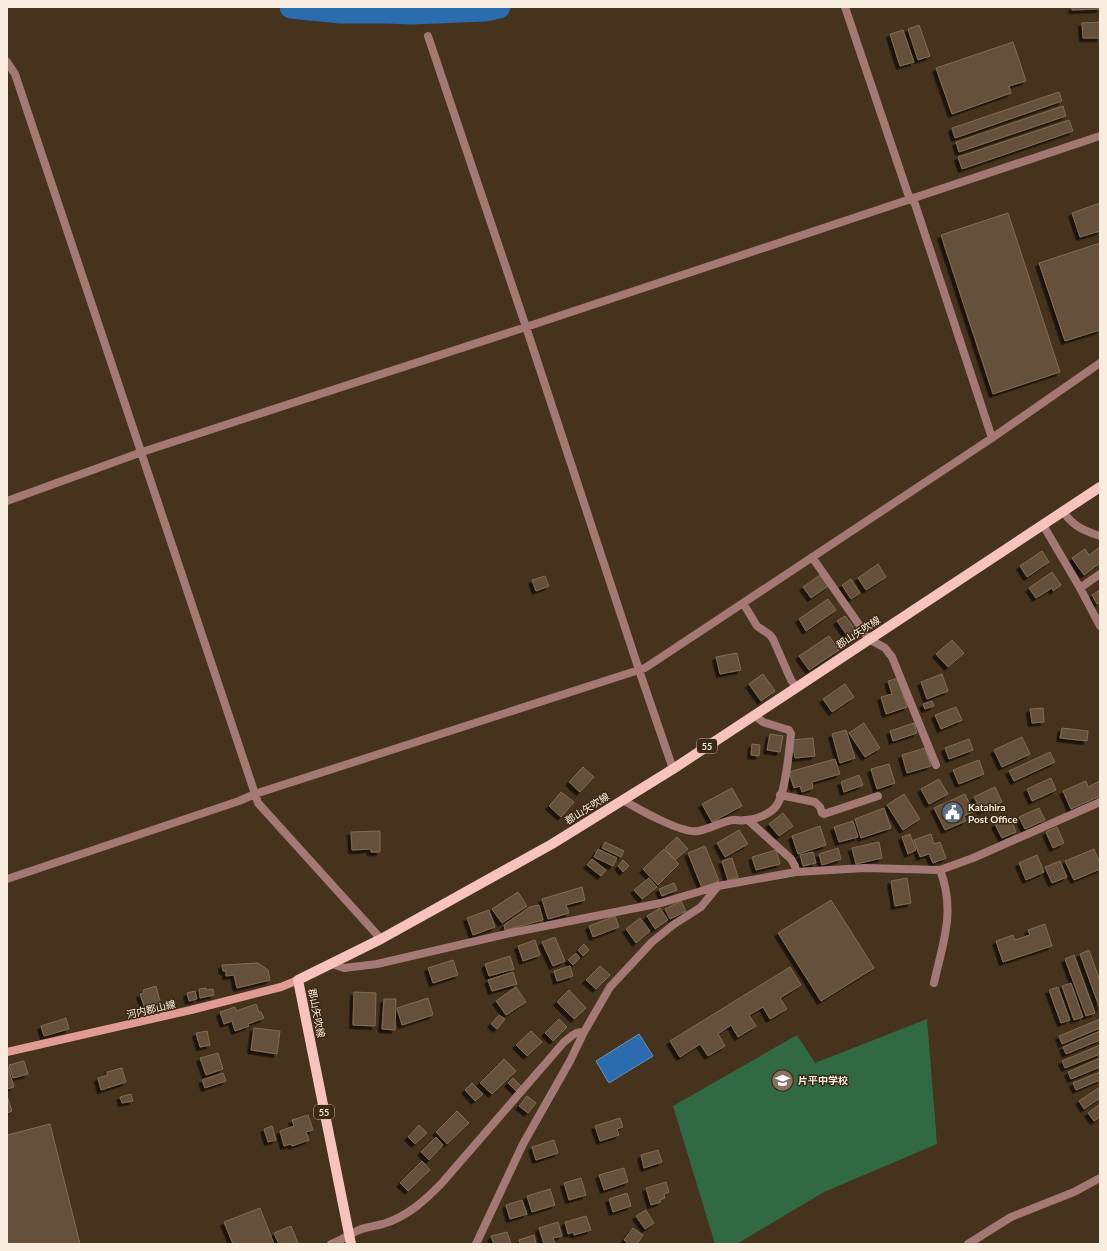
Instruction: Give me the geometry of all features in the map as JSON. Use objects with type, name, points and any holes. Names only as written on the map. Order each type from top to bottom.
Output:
[{"type":"main road","name":"郡山矢吹線","points":[[350,1240],[298,980],[381,940],[552,844],[673,769],[1100,488]]},
{"type":"main road","name":"河内郡山線","points":[[7,1052],[198,1008],[281,987],[298,980]]},
{"type":"street","points":[[845,7],[911,199],[915,204],[992,438]]},
{"type":"street","points":[[428,36],[673,769]]},
{"type":"street","points":[[7,62],[14,74],[142,452],[258,803],[381,940]]},
{"type":"street","points":[[7,501],[142,452],[526,327],[1100,136]]},
{"type":"street","points":[[7,879],[239,801],[255,794],[644,668],[992,438],[1100,363]]},
{"type":"street","points":[[1064,512],[1075,526],[1100,536]]},
{"type":"street","points":[[1043,525],[1080,588],[1100,626]]},
{"type":"street","points":[[812,557],[869,639],[885,648],[892,657],[936,765]]},
{"type":"street","points":[[1080,588],[1100,574]]},
{"type":"street","points":[[743,602],[757,626],[770,635],[773,639],[791,680],[796,687]]},
{"type":"street","points":[[623,800],[642,812],[689,831],[696,832],[734,820],[748,820],[766,814],[776,805],[780,795],[785,778],[791,734],[789,730],[763,722],[754,715]]},
{"type":"street","points":[[780,795],[815,802],[824,814],[878,796]]},
{"type":"street","points":[[332,964],[344,968],[377,964],[515,932],[661,903],[718,886],[796,872],[865,868],[940,870],[974,858],[1100,802]]},
{"type":"street","points":[[748,820],[791,859],[795,866],[796,872]]},
{"type":"street","points":[[934,983],[948,920],[945,884],[940,870]]},
{"type":"street","points":[[476,1244],[523,1144],[610,987],[657,938],[673,925],[701,907],[718,886]]},
{"type":"street","points":[[331,1244],[350,1240],[358,1230],[384,1223],[405,1214],[420,1204],[441,1184],[564,1042],[579,1031],[584,1032]]},
{"type":"street","points":[[968,1244],[1012,1217],[1074,1192],[1100,1178]]},
{"type":"green space","points":[[927,1019],[937,1144],[824,1192],[737,1244],[715,1244],[673,1106],[797,1035],[815,1063]]},
{"type":"water","points":[[639,1034],[653,1056],[609,1083],[596,1061]]},
{"type":"building","points":[[1072,7],[1100,7],[1100,9],[1072,10]]},
{"type":"building","points":[[1100,22],[1100,38],[1083,38],[1082,23]]},
{"type":"building","points":[[919,25],[930,56],[918,60],[908,29]]},
{"type":"building","points":[[903,30],[914,62],[900,66],[890,34]]},
{"type":"building","points":[[1013,42],[1026,81],[1009,86],[1011,93],[952,114],[936,68]]},
{"type":"building","points":[[1059,92],[1062,101],[955,138],[952,128]]},
{"type":"building","points":[[1063,106],[1066,116],[959,152],[956,142]]},
{"type":"building","points":[[1069,120],[1073,131],[962,169],[958,157]]},
{"type":"building","points":[[1100,203],[1100,231],[1080,237],[1072,213]]},
{"type":"building","points":[[1008,213],[1060,372],[993,394],[941,235]]},
{"type":"building","points":[[1100,243],[1100,330],[1065,341],[1039,263]]},
{"type":"building","points":[[1100,547],[1100,563],[1084,575],[1072,558],[1085,549],[1089,555]]},
{"type":"building","points":[[1042,551],[1049,562],[1027,577],[1020,566]]},
{"type":"building","points":[[878,564],[886,577],[866,590],[858,578]]},
{"type":"building","points":[[1052,572],[1061,585],[1053,591],[1052,588],[1036,598],[1029,588]]},
{"type":"building","points":[[820,575],[828,586],[811,598],[803,587]]},
{"type":"building","points":[[545,576],[549,586],[536,591],[532,580]]},
{"type":"building","points":[[851,579],[860,593],[851,599],[842,585]]},
{"type":"building","points":[[1100,590],[1100,602],[1097,604],[1092,595]]},
{"type":"building","points":[[828,599],[836,610],[806,631],[799,619]]},
{"type":"building","points":[[845,616],[857,632],[849,638],[837,621]]},
{"type":"building","points":[[829,636],[839,650],[809,670],[799,656]]},
{"type":"building","points":[[952,640],[964,653],[948,667],[936,654]]},
{"type":"building","points":[[737,653],[741,670],[720,674],[716,657]]},
{"type":"building","points":[[763,674],[775,691],[761,701],[749,684]]},
{"type":"building","points":[[942,674],[948,691],[927,699],[921,682]]},
{"type":"building","points":[[898,678],[907,707],[886,714],[881,697],[892,694],[888,681]]},
{"type":"building","points":[[845,684],[854,697],[832,712],[823,699]]},
{"type":"building","points":[[932,701],[934,706],[925,709],[923,704]]},
{"type":"building","points":[[956,707],[962,720],[941,729],[935,715]]},
{"type":"building","points":[[1043,708],[1044,722],[1032,723],[1030,709]]},
{"type":"building","points":[[864,723],[880,748],[865,757],[849,733]]},
{"type":"building","points":[[914,723],[917,733],[893,741],[890,731]]},
{"type":"building","points":[[1062,728],[1088,731],[1087,741],[1060,738]]},
{"type":"building","points":[[846,730],[855,758],[840,763],[832,734]]},
{"type":"building","points":[[770,734],[783,736],[780,752],[767,750]]},
{"type":"building","points":[[1022,737],[1030,754],[1002,767],[994,750]]},
{"type":"building","points":[[813,738],[815,756],[795,758],[792,740]]},
{"type":"building","points":[[969,739],[973,750],[949,759],[945,748]]},
{"type":"building","points":[[752,744],[760,745],[759,756],[751,755]]},
{"type":"building","points":[[925,748],[931,766],[907,773],[902,755]]},
{"type":"building","points":[[1050,752],[1055,762],[1014,781],[1009,771]]},
{"type":"building","points":[[835,759],[840,774],[812,782],[813,788],[802,792],[800,786],[794,788],[789,772]]},
{"type":"building","points":[[979,760],[984,774],[959,784],[953,770]]},
{"type":"building","points":[[889,764],[895,783],[877,789],[871,769]]},
{"type":"building","points":[[583,767],[594,777],[580,792],[569,782]]},
{"type":"building","points":[[859,775],[863,785],[844,792],[841,782]]},
{"type":"building","points":[[1051,778],[1056,790],[1032,801],[1027,789]]},
{"type":"building","points":[[939,779],[948,794],[929,804],[921,789]]},
{"type":"building","points":[[1086,781],[1088,787],[1100,781],[1100,796],[1071,809],[1063,791]]},
{"type":"building","points":[[995,787],[1002,802],[981,811],[974,797]]},
{"type":"building","points":[[732,788],[742,806],[712,822],[702,804]]},
{"type":"building","points":[[561,792],[574,802],[561,817],[549,806]]},
{"type":"building","points":[[904,794],[920,819],[903,830],[887,805]]},
{"type":"building","points":[[965,794],[973,812],[964,816],[966,821],[945,830],[934,808]]},
{"type":"building","points":[[884,808],[891,828],[861,838],[855,819]]},
{"type":"building","points":[[1039,808],[1045,820],[1025,829],[1019,817]]},
{"type":"building","points":[[783,813],[793,826],[779,836],[769,824]]},
{"type":"building","points":[[1010,817],[1016,832],[1002,838],[995,824]]},
{"type":"building","points":[[853,821],[858,837],[839,842],[834,827]]},
{"type":"building","points":[[820,826],[826,845],[798,854],[792,836]]},
{"type":"building","points":[[1057,827],[1064,843],[1053,848],[1046,832]]},
{"type":"building","points":[[739,830],[748,844],[725,857],[717,843]]},
{"type":"building","points":[[380,831],[380,852],[371,852],[371,849],[352,850],[351,832]]},
{"type":"building","points":[[910,834],[916,850],[908,854],[902,837]]},
{"type":"building","points":[[931,834],[934,844],[940,842],[946,858],[933,863],[929,854],[920,857],[914,840]]},
{"type":"building","points":[[677,837],[688,849],[675,860],[665,848]]},
{"type":"building","points":[[605,842],[624,851],[621,857],[602,848]]},
{"type":"building","points":[[879,842],[882,858],[856,864],[852,848]]},
{"type":"building","points":[[705,846],[719,881],[702,888],[688,853]]},
{"type":"building","points":[[838,848],[841,859],[822,865],[819,854]]},
{"type":"building","points":[[598,849],[617,858],[613,866],[594,857]]},
{"type":"building","points":[[664,849],[679,864],[658,885],[643,869]]},
{"type":"building","points":[[1094,849],[1100,863],[1100,869],[1074,880],[1065,861]]},
{"type":"building","points":[[776,850],[780,864],[756,870],[752,857]]},
{"type":"building","points":[[813,852],[816,863],[803,866],[800,855]]},
{"type":"building","points":[[1037,855],[1044,872],[1026,880],[1019,863]]},
{"type":"building","points":[[732,858],[738,877],[728,880],[722,861]]},
{"type":"building","points":[[592,859],[606,870],[601,876],[587,865]]},
{"type":"building","points":[[623,860],[629,866],[623,872],[618,866]]},
{"type":"building","points":[[1060,861],[1067,877],[1052,883],[1045,867]]},
{"type":"building","points":[[649,878],[657,887],[642,899],[634,890]]},
{"type":"building","points":[[907,878],[911,903],[895,906],[891,881]]},
{"type":"building","points":[[674,883],[677,890],[662,896],[659,889]]},
{"type":"building","points":[[582,887],[585,900],[566,905],[569,913],[548,919],[542,899]]},
{"type":"building","points":[[518,892],[527,906],[502,923],[492,909]]},
{"type":"building","points":[[831,900],[874,968],[821,1001],[778,933]]},
{"type":"building","points":[[681,901],[686,911],[670,919],[665,909]]},
{"type":"building","points":[[539,905],[543,920],[505,930],[504,925],[530,907]]},
{"type":"building","points":[[660,908],[668,920],[655,929],[647,916]]},
{"type":"building","points":[[489,910],[495,927],[473,935],[467,918]]},
{"type":"building","points":[[615,916],[619,927],[593,937],[589,926]]},
{"type":"building","points":[[640,918],[650,931],[636,943],[626,929]]},
{"type":"building","points":[[1045,924],[1052,946],[1003,962],[996,941],[1013,935],[1015,940],[1030,935],[1028,930]]},
{"type":"building","points":[[555,937],[565,961],[553,966],[542,942]]},
{"type":"building","points":[[535,940],[540,955],[523,961],[518,946]]},
{"type":"building","points":[[584,944],[589,950],[583,956],[578,950]]},
{"type":"building","points":[[1089,950],[1100,981],[1100,1009],[1080,954]]},
{"type":"building","points":[[576,953],[580,958],[573,965],[568,960]]},
{"type":"building","points":[[1074,955],[1095,1013],[1086,1016],[1065,959]]},
{"type":"building","points":[[510,956],[514,969],[489,976],[485,964]]},
{"type":"building","points":[[453,960],[458,975],[433,983],[428,968]]},
{"type":"building","points":[[258,963],[268,970],[270,980],[237,988],[234,975],[226,976],[226,971],[223,971],[222,965]]},
{"type":"building","points":[[570,966],[573,976],[557,981],[554,971]]},
{"type":"building","points":[[600,966],[610,975],[596,989],[586,980]]},
{"type":"building","points":[[790,967],[801,985],[780,998],[787,1009],[770,1019],[763,1007],[749,1015],[756,1026],[738,1037],[731,1025],[718,1034],[725,1046],[708,1056],[700,1044],[680,1057],[670,1041]]},
{"type":"building","points":[[513,972],[517,984],[492,991],[488,980]]},
{"type":"building","points":[[1071,983],[1083,1017],[1074,1020],[1062,986]]},
{"type":"building","points":[[156,986],[161,1005],[150,1008],[149,1005],[144,1006],[140,994],[144,993],[143,990]]},
{"type":"building","points":[[516,987],[526,1002],[506,1015],[496,1001]]},
{"type":"building","points":[[1058,987],[1070,1020],[1061,1023],[1049,990]]},
{"type":"building","points":[[206,988],[206,990],[213,989],[214,995],[200,998],[199,989]]},
{"type":"building","points":[[569,990],[586,1008],[574,1019],[557,1002]]},
{"type":"building","points":[[195,991],[197,999],[189,1001],[187,993]]},
{"type":"building","points":[[354,992],[376,993],[375,1026],[353,1025]]},
{"type":"building","points":[[428,998],[433,1015],[402,1025],[397,1008]]},
{"type":"building","points":[[384,999],[396,999],[395,1030],[382,1029]]},
{"type":"building","points":[[256,1004],[259,1012],[261,1012],[264,1018],[235,1031],[232,1021],[224,1024],[220,1012],[235,1007],[236,1011]]},
{"type":"building","points":[[499,1015],[505,1019],[497,1029],[491,1024]]},
{"type":"building","points":[[66,1018],[69,1029],[44,1036],[41,1026]]},
{"type":"building","points":[[559,1019],[567,1027],[553,1041],[545,1033]]},
{"type":"building","points":[[1100,1019],[1100,1028],[1062,1044],[1059,1036]]},
{"type":"building","points":[[254,1028],[280,1031],[277,1054],[251,1050]]},
{"type":"building","points":[[207,1031],[210,1045],[200,1047],[196,1033]]},
{"type":"building","points":[[531,1031],[542,1042],[527,1056],[516,1045]]},
{"type":"building","points":[[1100,1031],[1100,1040],[1066,1054],[1063,1047]]},
{"type":"building","points":[[1100,1045],[1100,1054],[1065,1068],[1062,1061]]},
{"type":"building","points":[[218,1053],[223,1069],[206,1075],[200,1058]]},
{"type":"building","points":[[1100,1058],[1100,1067],[1071,1079],[1068,1072]]},
{"type":"building","points":[[504,1059],[516,1071],[492,1094],[480,1083]]},
{"type":"building","points":[[24,1061],[28,1074],[13,1078],[9,1065]]},
{"type":"building","points":[[7,1064],[14,1087],[7,1089]]},
{"type":"building","points":[[122,1068],[126,1082],[101,1090],[98,1078],[108,1075],[107,1072]]},
{"type":"building","points":[[1100,1072],[1100,1080],[1076,1090],[1073,1083]]},
{"type":"building","points":[[223,1073],[226,1081],[205,1088],[202,1080]]},
{"type":"building","points":[[513,1078],[521,1086],[516,1091],[508,1083]]},
{"type":"building","points":[[472,1083],[483,1094],[475,1101],[465,1090]]},
{"type":"building","points":[[1100,1087],[1100,1098],[1084,1109],[1079,1101]]},
{"type":"building","points":[[131,1094],[133,1101],[122,1103],[120,1097]]},
{"type":"building","points":[[7,1096],[12,1111],[7,1113]]},
{"type":"building","points":[[527,1096],[536,1103],[528,1113],[519,1106]]},
{"type":"building","points":[[1100,1104],[1100,1117],[1094,1121],[1088,1113]]},
{"type":"building","points":[[457,1111],[469,1123],[447,1144],[436,1132]]},
{"type":"building","points":[[308,1115],[313,1130],[306,1132],[309,1140],[292,1146],[291,1144],[284,1146],[280,1131],[294,1126],[292,1120]]},
{"type":"building","points":[[620,1118],[623,1127],[617,1129],[619,1135],[600,1141],[595,1126]]},
{"type":"building","points":[[50,1124],[80,1244],[7,1244],[7,1135]]},
{"type":"building","points":[[419,1125],[427,1133],[415,1144],[408,1137]]},
{"type":"building","points":[[272,1126],[276,1140],[268,1142],[264,1129]]},
{"type":"building","points":[[436,1137],[443,1145],[429,1160],[421,1152]]},
{"type":"building","points":[[554,1140],[558,1153],[536,1160],[532,1147]]},
{"type":"building","points":[[658,1150],[662,1162],[644,1168],[641,1155]]},
{"type":"building","points":[[422,1161],[430,1170],[408,1191],[400,1183]]},
{"type":"building","points":[[624,1168],[628,1182],[604,1190],[599,1175]]},
{"type":"building","points":[[581,1178],[586,1195],[569,1200],[564,1183]]},
{"type":"building","points":[[666,1182],[669,1192],[664,1194],[665,1198],[660,1200],[661,1202],[651,1205],[646,1188]]},
{"type":"building","points":[[550,1189],[555,1205],[532,1212],[527,1196]]},
{"type":"building","points":[[627,1193],[631,1206],[613,1212],[609,1199]]},
{"type":"building","points":[[522,1200],[527,1214],[510,1219],[506,1205]]},
{"type":"building","points":[[260,1208],[274,1244],[233,1244],[224,1222]]},
{"type":"building","points":[[646,1210],[654,1223],[645,1229],[636,1216]]},
{"type":"building","points":[[586,1216],[591,1230],[574,1235],[573,1232],[568,1234],[565,1222]]},
{"type":"building","points":[[558,1222],[562,1236],[553,1238],[555,1244],[544,1244],[539,1228]]},
{"type":"building","points":[[291,1226],[298,1243],[279,1244],[274,1233]]},
{"type":"building","points":[[633,1228],[643,1235],[637,1244],[629,1244],[624,1240]]},
{"type":"building","points":[[507,1232],[511,1244],[494,1244],[491,1236]]},
{"type":"building","points":[[534,1235],[536,1244],[520,1244],[519,1240]]},
{"type":"waterway","points":[[291,7],[341,12],[411,13],[485,10],[499,7]]},
{"type":"place","name":"Katahira Post Office","points":[[952,813]]},
{"type":"place","name":"片平中学校","points":[[783,1080]]}]
